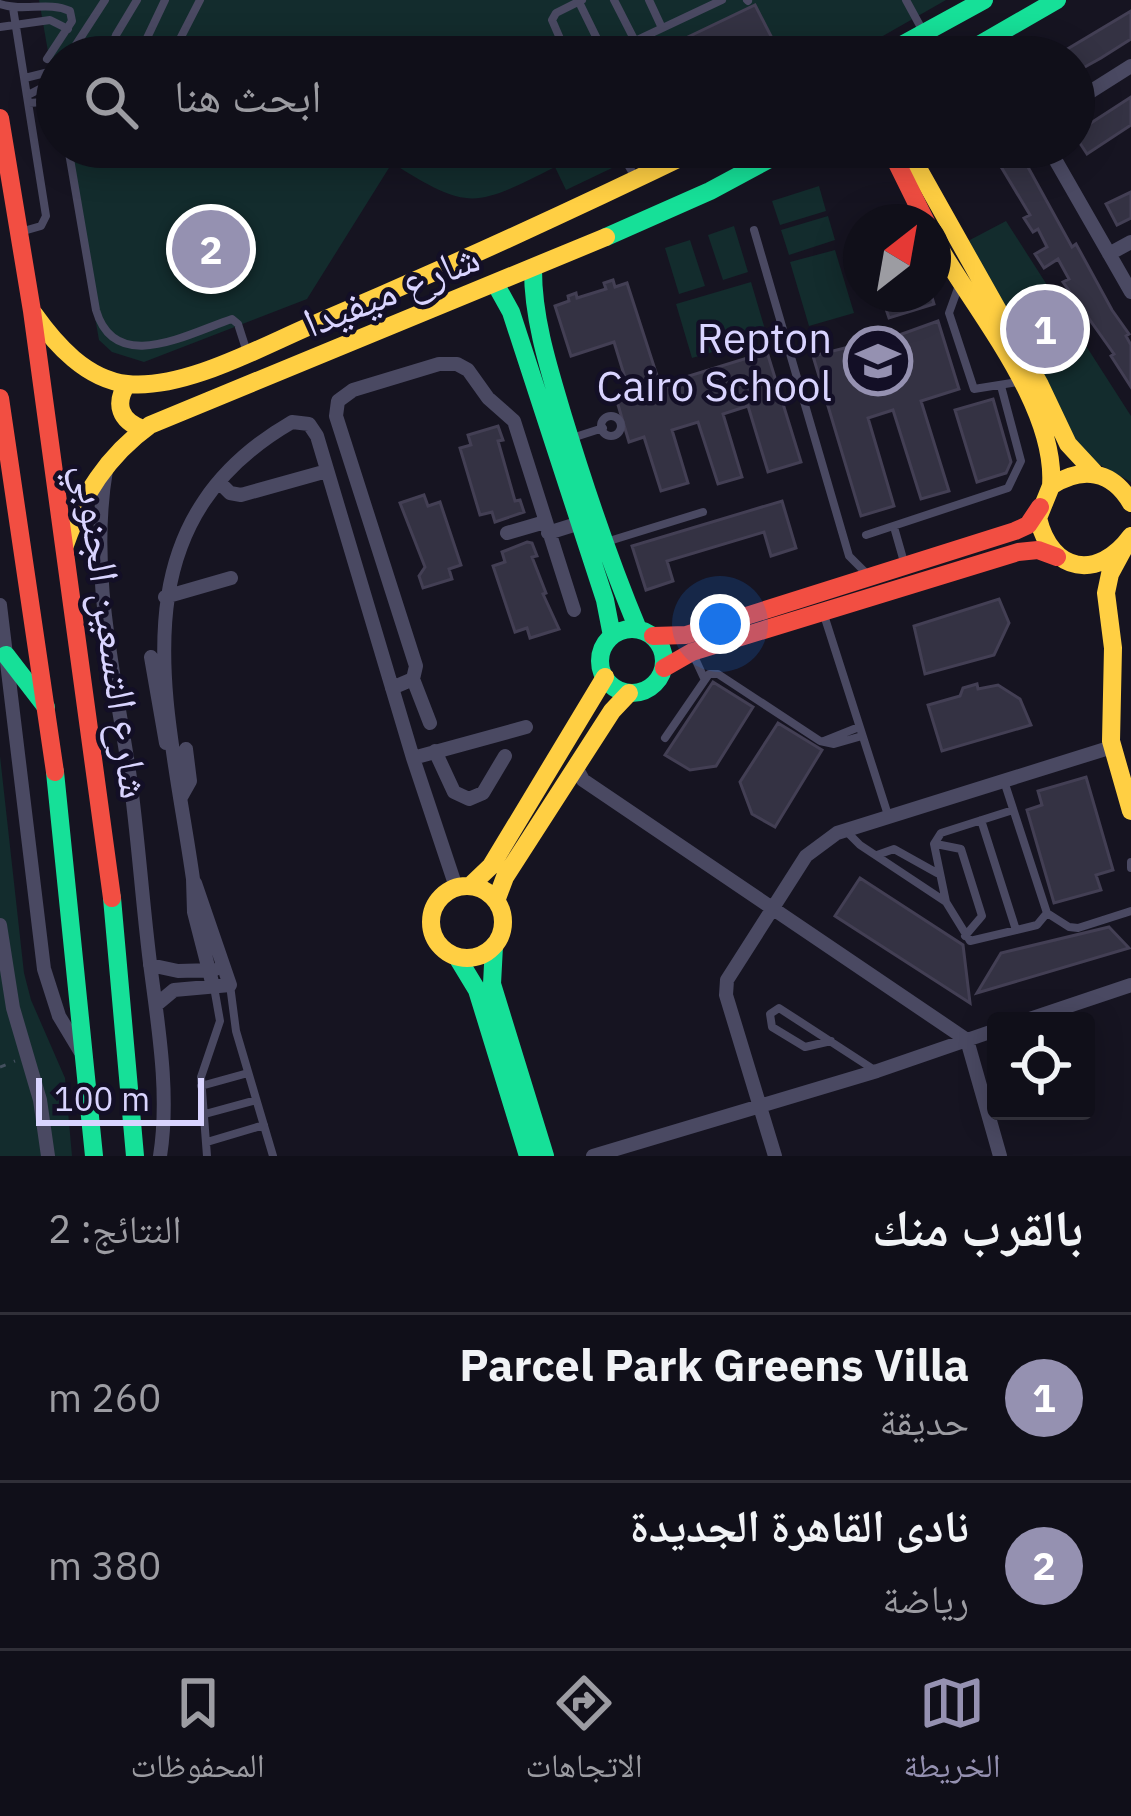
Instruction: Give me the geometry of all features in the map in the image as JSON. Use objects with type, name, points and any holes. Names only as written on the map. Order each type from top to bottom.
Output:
[{"type":"street","points":[[920,36],[984,0]]},
{"type":"street","points":[[994,36],[1057,0]]},
{"type":"street","points":[[1095,89],[1131,66]]},
{"type":"street","name":"شارع التسعين الجنوبي","points":[[0,118],[32,311],[109,870],[135,1156]]},
{"type":"street","name":"شارع ميفيدا","points":[[128,384],[164,381],[248,352],[441,272],[660,168]]},
{"type":"street","name":"شارع ميفيدا","points":[[65,545],[86,494],[106,464],[143,429],[532,270],[753,168]]},
{"type":"street","points":[[899,168],[917,204]]},
{"type":"street","points":[[914,168],[928,204]]},
{"type":"street","points":[[1060,168],[1131,292]]},
{"type":"street","points":[[1109,254],[1131,242]]},
{"type":"street","points":[[951,253],[1046,395],[1074,455],[1094,472],[1124,485],[1131,502]]},
{"type":"street","points":[[612,636],[686,634],[1022,529],[1051,486],[1055,459],[1010,384],[951,263]]},
{"type":"street","points":[[532,270],[532,344]]},
{"type":"street","points":[[496,285],[532,344],[596,545],[612,636],[602,651],[604,676],[570,763],[502,881],[496,901]]},
{"type":"street","points":[[32,311],[76,361],[128,384],[121,392],[119,410],[130,425],[143,429]]},
{"type":"street","points":[[430,723],[336,416],[341,398],[352,390],[439,364],[463,366],[514,421],[574,610]]},
{"type":"street","name":"شارع التسعين الجنوبي","points":[[0,398],[49,710],[94,1156]]},
{"type":"street","points":[[219,977],[193,879],[181,749],[163,640],[165,598],[181,540],[219,482],[272,434],[296,420],[315,431],[413,758],[463,887]]},
{"type":"street","points":[[562,441],[580,523],[664,656],[664,668]]},
{"type":"street","points":[[106,464],[99,534],[101,581],[156,1005],[164,1120],[160,1156]]},
{"type":"street","points":[[231,468],[252,492]]},
{"type":"street","points":[[219,482],[236,495],[327,471]]},
{"type":"street","points":[[1051,486],[1063,477],[1094,472]]},
{"type":"street","points":[[545,522],[572,501]]},
{"type":"street","points":[[1040,507],[1039,530],[1066,561],[1102,565],[1128,542]]},
{"type":"street","points":[[507,533],[545,522],[580,523]]},
{"type":"street","points":[[1128,542],[1107,585],[1107,608],[1113,648],[1112,747],[1131,811]]},
{"type":"street","points":[[494,946],[473,958],[457,956],[437,943],[431,920],[439,899],[490,866],[629,693],[651,687],[664,668],[692,652],[1018,552],[1039,550],[1066,561],[1094,581],[1107,608]]},
{"type":"street","points":[[165,598],[231,578]]},
{"type":"street","points":[[0,605],[44,969],[59,1016],[85,1058]]},
{"type":"street","points":[[6,656],[49,710]]},
{"type":"street","points":[[152,657],[165,739],[181,749]]},
{"type":"street","points":[[386,668],[413,658]]},
{"type":"street","points":[[604,676],[629,693]]},
{"type":"street","points":[[392,688],[413,679]]},
{"type":"street","points":[[413,758],[526,727]]},
{"type":"street","points":[[775,1156],[726,995],[733,969],[813,848],[845,830],[1112,747]]},
{"type":"street","points":[[435,752],[454,792],[469,800],[483,793],[505,755]]},
{"type":"street","points":[[570,763],[583,780],[967,1040],[1000,1156]]},
{"type":"street","points":[[463,887],[488,892],[496,901],[503,924],[494,946],[491,984],[545,1156]]},
{"type":"street","points":[[0,925],[13,1008],[48,1156]]},
{"type":"street","points":[[457,956],[477,990],[528,1156]]},
{"type":"street","points":[[150,964],[219,977]]},
{"type":"street","points":[[156,1005],[175,989],[219,977]]},
{"type":"street","points":[[1051,1012],[1131,985]]},
{"type":"street","points":[[593,1156],[987,1033]]},
{"type":"lane","points":[[82,36],[105,0]]},
{"type":"lane","points":[[116,36],[137,0]]},
{"type":"lane","points":[[148,36],[165,0]]},
{"type":"lane","points":[[182,36],[200,0]]},
{"type":"lane","points":[[614,0],[632,36]]},
{"type":"lane","points":[[649,0],[662,28]]},
{"type":"lane","points":[[687,0],[694,14]]},
{"type":"lane","points":[[645,36],[722,0]]},
{"type":"lane","points":[[907,0],[924,34]]},
{"type":"lane","points":[[559,36],[552,20],[556,13],[581,1],[595,36]]},
{"type":"lane","points":[[0,4],[66,8],[73,17],[63,36]]},
{"type":"lane","points":[[13,8],[36,147]]},
{"type":"lane","points":[[0,27],[50,20],[68,29]]},
{"type":"lane","points":[[25,78],[36,75]]},
{"type":"lane","points":[[29,99],[36,94]]},
{"type":"lane","points":[[29,99],[36,100]]},
{"type":"lane","points":[[20,232],[41,226],[46,216],[39,168]]},
{"type":"lane","points":[[72,168],[97,310],[106,332],[126,345],[148,347],[232,320],[248,352]]},
{"type":"lane","points":[[630,168],[636,180]]},
{"type":"lane","points":[[754,230],[849,556],[868,575]]},
{"type":"lane","points":[[866,535],[1002,492],[1010,485],[1021,457],[1010,384],[979,391],[973,388],[949,313],[960,285]]},
{"type":"lane","points":[[562,441],[603,428]]},
{"type":"lane","points":[[596,545],[703,512]]},
{"type":"lane","points":[[895,526],[904,563]]},
{"type":"lane","points":[[840,584],[849,556]]},
{"type":"lane","points":[[823,611],[888,817]]},
{"type":"lane","points":[[692,652],[704,678]]},
{"type":"lane","points":[[665,738],[704,678],[718,674],[823,742],[861,731]]},
{"type":"lane","points":[[1004,781],[1047,913],[1078,928],[1131,911]]},
{"type":"lane","points":[[1013,810],[941,833],[934,844],[946,902],[965,936],[980,941],[1037,925],[1047,913]]},
{"type":"lane","points":[[981,820],[1016,930]]},
{"type":"lane","points":[[845,830],[875,856],[946,902]]},
{"type":"lane","points":[[934,844],[961,849],[969,868],[982,916],[965,936]]},
{"type":"lane","points":[[875,856],[894,849],[938,873]]},
{"type":"lane","points":[[219,977],[274,1153],[261,1156]]},
{"type":"lane","points":[[207,1156],[201,1086],[204,1060],[220,1021],[219,977]]},
{"type":"lane","points":[[832,1041],[806,1047],[772,1027],[770,1013],[779,1008],[832,1041],[877,1071]]},
{"type":"lane","points":[[201,1086],[248,1073]]},
{"type":"lane","points":[[205,1114],[256,1100]]},
{"type":"lane","points":[[207,1142],[264,1126]]},
{"type":"path","points":[[0,1067],[28,1056]]},
{"type":"green space","points":[[39,0],[946,0],[883,36],[45,36]]},
{"type":"green space","points":[[69,168],[389,168],[307,299],[144,362],[112,352],[99,340]]},
{"type":"green space","points":[[401,168],[553,168],[488,196],[472,198],[439,190]]},
{"type":"green space","points":[[555,168],[612,168],[566,190]]},
{"type":"green space","points":[[819,186],[826,211],[780,225],[772,201]]},
{"type":"green space","points":[[828,216],[835,240],[789,255],[781,230]]},
{"type":"green space","points":[[1006,221],[1131,416],[1131,482],[1077,452],[966,242]]},
{"type":"green space","points":[[734,226],[748,272],[723,280],[708,235]]},
{"type":"green space","points":[[690,240],[705,286],[679,294],[665,248]]},
{"type":"green space","points":[[835,250],[843,277],[843,312],[854,313],[809,326],[790,262]]},
{"type":"green space","points":[[751,282],[767,336],[692,358],[676,304]]},
{"type":"green space","points":[[0,756],[24,973],[65,1078],[72,1156],[0,1156]]},
{"type":"building","points":[[755,5],[771,36],[690,36]]},
{"type":"building","points":[[1131,11],[1131,39],[1095,61],[1095,36],[1089,36]]},
{"type":"building","points":[[1131,97],[1131,125],[1095,149],[1095,120]]},
{"type":"building","points":[[1002,168],[1028,168],[1072,247],[1076,244],[1129,334],[1131,387],[1114,354],[1063,282],[1069,279],[1058,259],[1044,268],[1035,254],[1047,247],[1038,229],[1033,232],[1024,218],[1030,215]]},
{"type":"building","points":[[1131,192],[1131,218],[1117,225],[1106,204]]},
{"type":"building","points":[[613,280],[615,287],[627,283],[660,385],[767,352],[801,462],[768,472],[748,406],[723,414],[742,477],[718,484],[698,422],[672,430],[688,483],[661,491],[644,437],[629,442],[616,398],[630,394],[614,342],[571,356],[555,306],[576,293],[577,298],[606,289],[604,283]]},
{"type":"building","points":[[938,321],[959,389],[921,401],[949,491],[921,499],[893,410],[868,418],[894,506],[861,516],[813,356],[877,343]]},
{"type":"building","points":[[993,399],[1011,462],[1006,473],[977,482],[955,410]]},
{"type":"building","points":[[498,426],[515,501],[520,500],[524,512],[495,522],[492,512],[480,515],[460,448],[471,445],[468,435]]},
{"type":"building","points":[[424,495],[428,506],[440,502],[461,565],[449,569],[452,579],[423,588],[419,576],[425,567],[400,503]]},
{"type":"building","points":[[782,501],[796,548],[771,556],[764,532],[667,561],[673,581],[646,590],[632,546]]},
{"type":"building","points":[[527,542],[537,556],[532,557],[543,594],[559,629],[530,638],[527,628],[515,632],[493,566],[505,562],[502,552]]},
{"type":"building","points":[[999,599],[1009,623],[994,655],[925,674],[914,626]]},
{"type":"building","points":[[713,682],[753,707],[716,766],[690,770],[665,755]]},
{"type":"building","points":[[977,684],[978,689],[998,685],[1020,699],[1031,725],[942,751],[928,705],[960,696],[963,688]]},
{"type":"building","points":[[778,723],[822,750],[775,827],[752,814],[740,782]]},
{"type":"building","points":[[1086,777],[1113,870],[1096,875],[1101,890],[1054,903],[1027,810],[1042,805],[1038,791]]},
{"type":"building","points":[[860,878],[963,945],[970,1003],[835,916]]},
{"type":"building","points":[[1109,927],[1129,948],[977,993],[1001,953]]},
{"type":"traffic: fast","points":[[918,36],[984,0]]},
{"type":"traffic: fast","points":[[994,36],[1057,0]]},
{"type":"traffic: fast","points":[[606,237],[753,168]]},
{"type":"traffic: fast","points":[[533,270],[539,326],[552,380],[638,629]]},
{"type":"traffic: fast","points":[[496,285],[511,312],[605,600],[612,636]]},
{"type":"traffic: fast","points":[[632,629],[655,638],[664,661],[655,684],[632,693],[609,684],[600,661],[609,638],[632,629]]},
{"type":"traffic: fast","points":[[6,655],[46,707]]},
{"type":"traffic: fast","points":[[55,772],[94,1156]]},
{"type":"traffic: fast","points":[[112,898],[135,1156]]},
{"type":"traffic: fast","points":[[494,946],[492,984],[545,1156]]},
{"type":"traffic: fast","points":[[457,957],[477,990],[528,1156]]},
{"type":"traffic: slow","points":[[34,314],[62,348],[98,375],[127,384],[172,381],[244,356],[658,168]]},
{"type":"traffic: slow","points":[[918,168],[1040,385],[1068,444],[1094,472]]},
{"type":"traffic: slow","points":[[65,545],[98,478],[150,425],[606,237]]},
{"type":"traffic: slow","points":[[951,265],[1027,390],[1041,422],[1051,486]]},
{"type":"traffic: slow","points":[[127,384],[122,411],[143,429]]},
{"type":"traffic: slow","points":[[1131,503],[1106,478],[1085,474],[1051,486],[1038,518],[1053,550],[1077,564],[1104,560],[1131,536]]},
{"type":"traffic: slow","points":[[1124,548],[1106,593],[1113,648],[1111,741],[1131,811]]},
{"type":"traffic: slow","points":[[470,886],[491,866],[605,677]]},
{"type":"traffic: slow","points":[[496,901],[505,877],[612,711],[629,693]]},
{"type":"traffic: slow","points":[[467,886],[492,897],[503,922],[492,947],[467,958],[442,947],[431,922],[442,897],[467,886]]},
{"type":"traffic: jam","points":[[0,118],[32,311],[112,898]]},
{"type":"traffic: jam","points":[[899,168],[917,204]]},
{"type":"traffic: jam","points":[[0,398],[55,772]]},
{"type":"traffic: jam","points":[[653,636],[686,635],[1015,531],[1028,525],[1040,507]]},
{"type":"traffic: jam","points":[[664,668],[692,652],[1018,552],[1038,550],[1057,557]]},
{"type":"place","name":"نادى القاهرة الجديدة","points":[[211,249]]},
{"type":"place","name":"Parcel Park Greens Villa","points":[[1045,329]]},
{"type":"place","name":"Repton Cairo School","points":[[878,361]]}]
